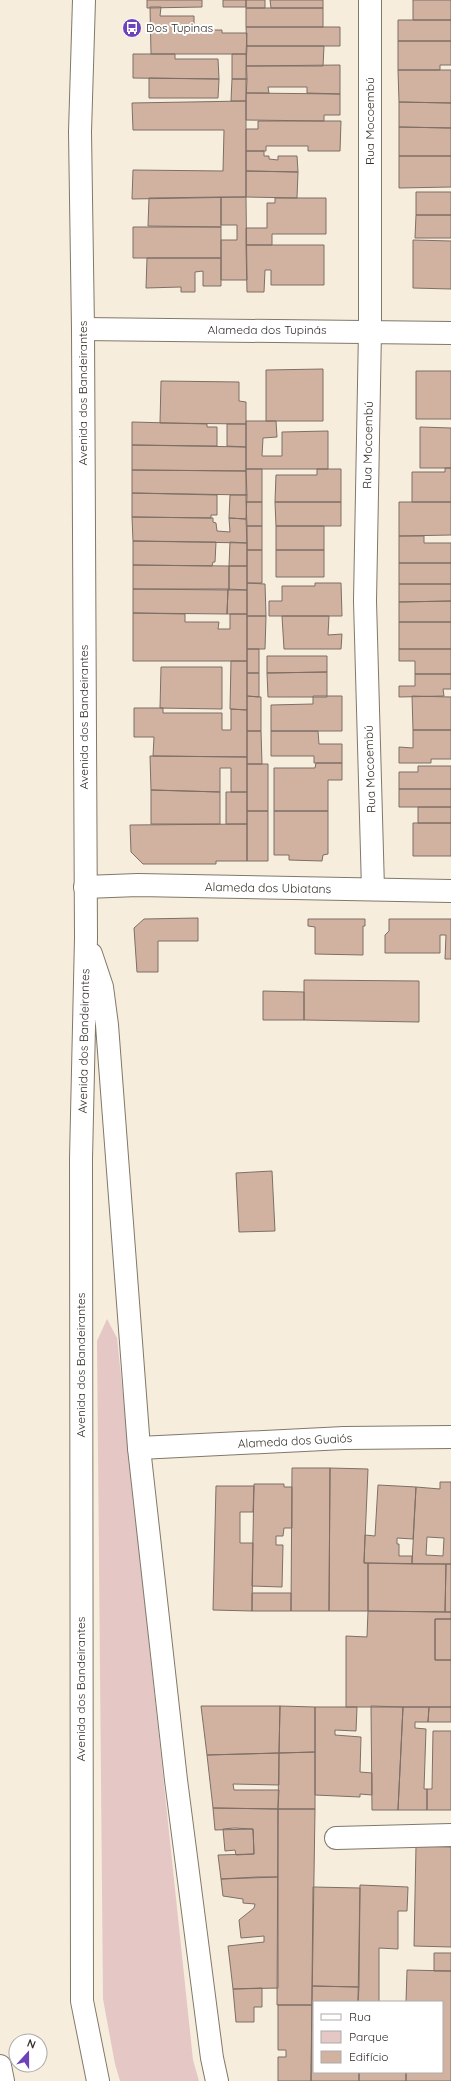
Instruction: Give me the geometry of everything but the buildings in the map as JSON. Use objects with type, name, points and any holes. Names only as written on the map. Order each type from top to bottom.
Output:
[{"type":"main road","name":"Avenida dos Bandeirantes","points":[[84,0],[80,132],[83,329],[86,938],[81,1159],[82,2001],[98,2081]]},
{"type":"main road","name":"Rua Mocoembú","points":[[370,0],[370,330],[366,601],[373,889]]},
{"type":"main road","name":"Alameda dos Tupinás","points":[[83,329],[370,330],[451,333]]},
{"type":"main road","name":"Alameda dos Ubiatans","points":[[85,887],[138,885],[451,891]]},
{"type":"main road","points":[[86,938],[102,987],[107,1024],[139,1448],[176,1780],[212,2058],[217,2081]]},
{"type":"main road","name":"Alameda dos Guaiós","points":[[139,1448],[344,1438],[451,1437]]},
{"type":"main road","points":[[336,1838],[451,1835]]},
{"type":"main road","points":[[0,2066],[3,2081]]},
{"type":"green space","points":[[107,1319],[117,1338],[193,2060],[199,2081],[120,2081],[115,2064],[103,1999],[97,1341]]},
{"type":"place","name":"Dos Tupinas","points":[[132,28]]}]
